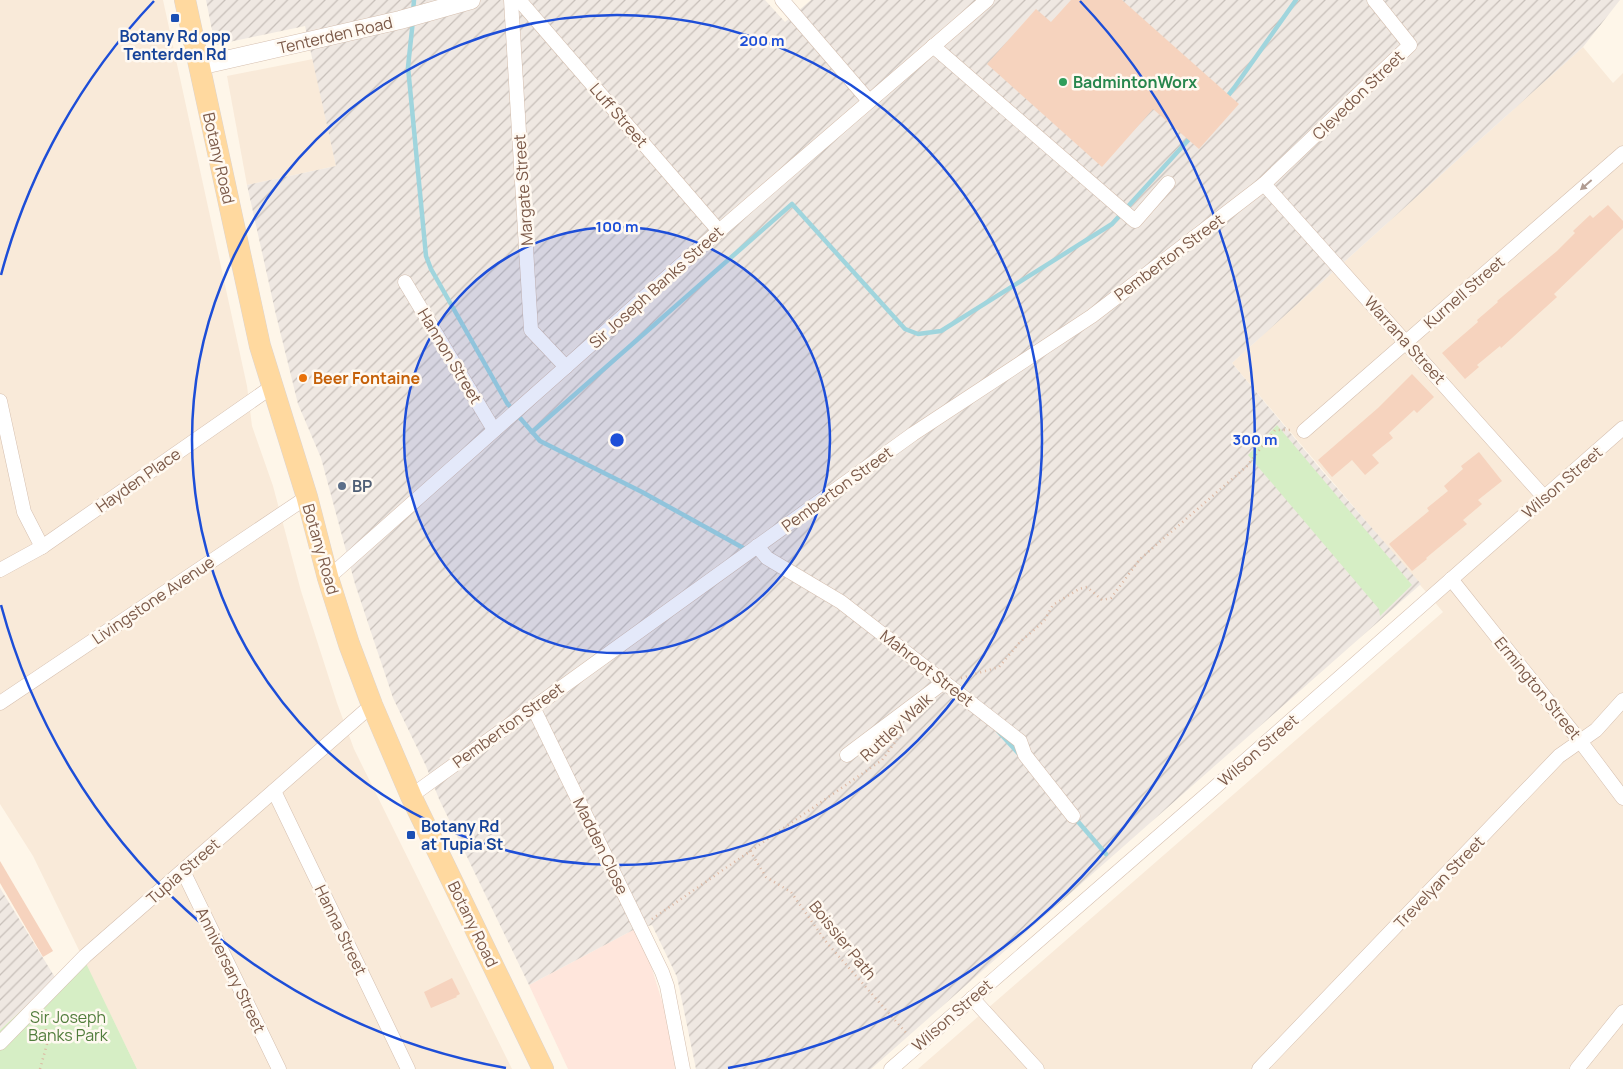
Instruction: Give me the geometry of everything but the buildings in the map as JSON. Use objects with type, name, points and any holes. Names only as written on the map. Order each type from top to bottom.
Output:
[{"type":"main road","name":"Botany Road","points":[[185,0],[260,346],[307,498],[328,578],[349,644],[372,705],[411,796],[543,1069]]},
{"type":"street","name":"Tenterden Road","points":[[199,66],[400,20],[471,0]]},
{"type":"street","name":"Margate Street","points":[[511,0],[531,330],[566,367]]},
{"type":"street","name":"Luff Street","points":[[520,0],[719,231]]},
{"type":"street","points":[[782,0],[869,101]]},
{"type":"street","name":"Sir Joseph Banks Street","points":[[328,578],[719,231],[986,0]]},
{"type":"street","name":"Clevedon Street","points":[[1264,184],[1410,45],[1374,0]]},
{"type":"street","points":[[933,46],[1135,221],[1168,183]]},
{"type":"street","name":"Kurnell Street","points":[[1304,430],[1407,343],[1623,153]]},
{"type":"street","name":"Warrana Street","points":[[1264,184],[1544,497]]},
{"type":"street","name":"Pemberton Street","points":[[411,796],[913,434],[1092,316],[1264,184]]},
{"type":"street","name":"Hannon Street","points":[[405,282],[494,430]]},
{"type":"street","name":"Hayden Place","points":[[0,570],[42,547],[273,386]]},
{"type":"street","points":[[0,401],[24,512],[42,547]]},
{"type":"street","name":"Wilson Street","points":[[891,1069],[1623,428]]},
{"type":"street","name":"Livingstone Avenue","points":[[0,703],[307,498]]},
{"type":"street","name":"Mahroot Street","points":[[756,546],[767,558],[841,602],[1020,741],[1025,755],[1073,816]]},
{"type":"street","name":"Ermington Street","points":[[1451,580],[1580,741],[1623,798]]},
{"type":"street","points":[[847,755],[948,685]]},
{"type":"street","name":"Trevelyan Street","points":[[1259,1069],[1558,756],[1596,730],[1623,700]]},
{"type":"street","name":"Tupia Street","points":[[0,1043],[85,956],[372,705]]},
{"type":"street","name":"Madden Close","points":[[533,707],[660,968],[667,986],[683,1069]]},
{"type":"street","name":"Hanna Street","points":[[274,791],[408,1069]]},
{"type":"street","name":"Anniversary Street","points":[[182,871],[279,1069]]},
{"type":"street","points":[[972,998],[1037,1069]]},
{"type":"street","points":[[1577,1069],[1623,1012]]},
{"type":"path","name":"Ruttley Walk","points":[[948,685],[960,678],[999,667],[1020,642],[1044,621],[1053,605],[1079,589],[1086,587],[1102,600],[1111,598],[1140,559],[1247,466],[1275,430],[1304,430]]},
{"type":"path","name":"Ruttley Walk","points":[[640,927],[882,760],[905,729]]},
{"type":"path","name":"Boissier Path","points":[[750,852],[766,877],[790,892],[827,943],[917,1046]]},
{"type":"path","points":[[40,1069],[47,1044],[44,998]]},
{"type":"shaded area","points":[[0,0],[163,0],[247,386],[252,426],[273,486],[301,591],[337,703],[354,749],[512,1069],[137,1069],[33,856],[0,804]]},
{"type":"shaded area","points":[[206,0],[765,0],[785,22],[811,0],[1620,0],[1583,47],[1232,363],[1323,472],[1421,584],[871,1069],[696,1069],[677,977],[652,925],[635,929],[529,985],[439,799],[426,766],[393,698],[355,584],[321,458],[298,404],[247,185],[336,166],[305,26],[215,45]]},
{"type":"shaded area","points":[[1583,47],[1613,83],[1623,73],[1623,1069],[918,1069],[1443,612],[1232,363]]},
{"type":"shaded area","points":[[313,59],[336,166],[247,185],[227,76]]},
{"type":"shaded area","points":[[0,888],[56,979],[0,1030]]},
{"type":"shaded area","points":[[635,929],[649,959],[669,1024],[679,1069],[568,1069],[529,985]]},
{"type":"green space","points":[[1277,425],[1412,585],[1380,616],[1379,609],[1248,455]]},
{"type":"green space","name":"Sir Joseph Banks Park","points":[[81,953],[137,1069],[0,1069],[0,1030],[56,979]]},
{"type":"waterway","points":[[413,12],[414,0]]},
{"type":"waterway","points":[[1226,98],[1296,0]]},
{"type":"waterway","points":[[413,20],[408,67],[426,256],[431,269],[507,403],[540,441],[642,492],[747,550]]},
{"type":"waterway","points":[[532,432],[792,204],[905,329],[918,334],[941,331],[1112,224],[1192,136]]},
{"type":"waterway","points":[[998,731],[1020,755]]},
{"type":"waterway","points":[[1074,817],[1106,854]]},
{"type":"place","name":"Botany Rd opp Tenterden Rd","points":[[175,18]]},
{"type":"place","name":"BadmintonWorx","points":[[1063,82]]},
{"type":"place","name":"Beer Fontaine","points":[[303,378]]},
{"type":"place","name":"BP","points":[[342,486]]},
{"type":"place","name":"Botany Rd at Tupia St","points":[[411,835]]}]
